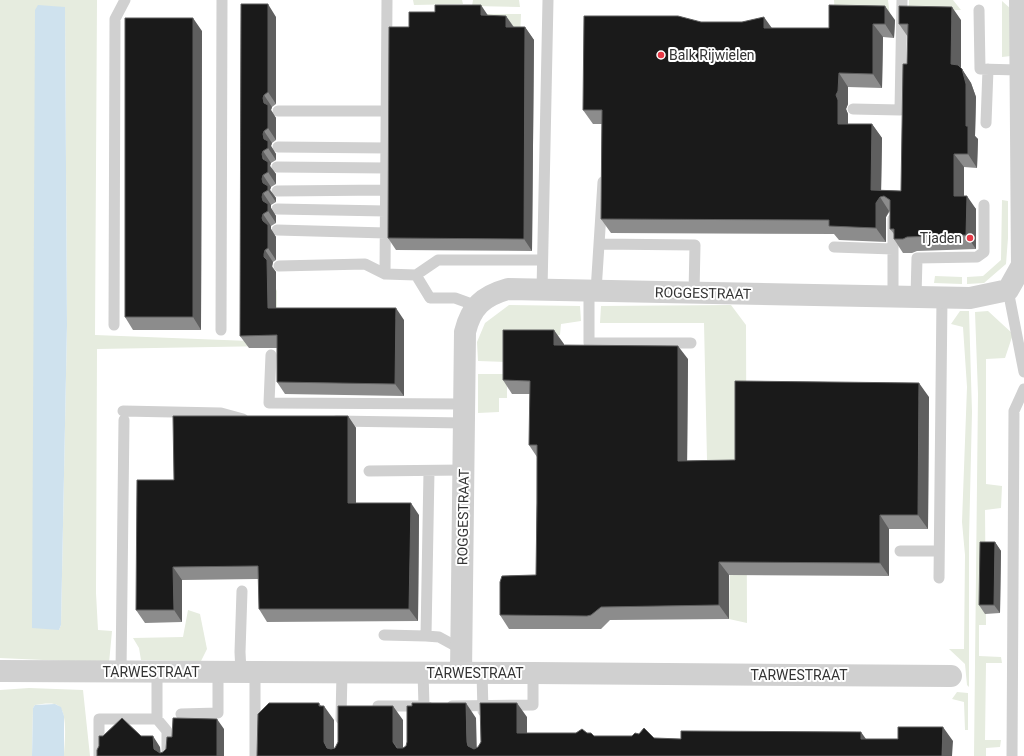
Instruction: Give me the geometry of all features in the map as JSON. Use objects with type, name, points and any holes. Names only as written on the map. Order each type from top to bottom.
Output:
[{"type":"street","points":[[1010,300],[1022,265],[1023,221],[1020,0]]},
{"type":"street","name":"ROGGESTRAAT","points":[[471,673],[461,649],[465,332],[470,318],[477,306],[486,298],[496,292],[508,289],[942,297],[1010,300]]},
{"type":"street","name":"TARWESTRAAT","points":[[0,671],[423,672],[951,676]]},
{"type":"lane","points":[[114,325],[115,19],[125,0]]},
{"type":"lane","points":[[221,330],[222,0]]},
{"type":"lane","points":[[385,274],[387,0]]},
{"type":"lane","points":[[542,290],[548,0]]},
{"type":"lane","points":[[853,109],[900,110],[902,0]]},
{"type":"lane","points":[[979,10],[980,69],[988,69],[1021,77]]},
{"type":"lane","points":[[986,123],[988,69]]},
{"type":"lane","points":[[278,111],[387,111]]},
{"type":"lane","points":[[278,147],[387,148]]},
{"type":"lane","points":[[277,167],[386,168]]},
{"type":"lane","points":[[603,168],[599,244],[588,343],[691,343]]},
{"type":"lane","points":[[277,191],[386,190]]},
{"type":"lane","points":[[916,297],[917,258],[977,258],[984,252],[984,205]]},
{"type":"lane","points":[[277,209],[386,211]]},
{"type":"lane","points":[[893,217],[893,296]]},
{"type":"lane","points":[[277,230],[386,233]]},
{"type":"lane","points":[[599,244],[695,245],[694,293]]},
{"type":"lane","points":[[834,247],[893,248]]},
{"type":"lane","points":[[279,266],[365,264],[385,274],[416,275],[438,260],[542,260]]},
{"type":"lane","points":[[416,275],[430,298],[455,298],[477,306]]},
{"type":"lane","points":[[939,578],[942,297]]},
{"type":"lane","points":[[1010,300],[1024,318]]},
{"type":"lane","points":[[1010,300],[1024,372]]},
{"type":"lane","points":[[271,354],[269,403],[464,413]]},
{"type":"lane","points":[[1012,756],[1014,411],[1024,389]]},
{"type":"lane","points":[[121,672],[123,415],[221,413],[240,419],[255,420]]},
{"type":"lane","points":[[324,421],[464,413]]},
{"type":"lane","points":[[426,636],[429,470]]},
{"type":"lane","points":[[369,471],[464,470]]},
{"type":"lane","points":[[900,551],[939,551]]},
{"type":"lane","points":[[242,591],[240,652],[248,672],[255,756]]},
{"type":"lane","points":[[384,635],[439,637],[461,649]]},
{"type":"lane","points":[[157,672],[157,719],[168,731],[167,756]]},
{"type":"lane","points":[[181,714],[218,713],[218,672]]},
{"type":"lane","points":[[341,728],[345,707],[342,672]]},
{"type":"lane","points":[[423,672],[424,706]]},
{"type":"lane","points":[[471,673],[482,705],[483,720]]},
{"type":"lane","points":[[364,706],[533,705],[533,673]]},
{"type":"lane","points":[[410,706],[410,720]]},
{"type":"lane","points":[[99,756],[99,718],[157,719]]},
{"type":"shaded area","points":[[0,0],[97,0],[95,335],[272,342],[274,295],[277,289],[277,346],[97,349],[96,593],[98,630],[112,631],[109,663],[0,658]],"holes":[[[65,7],[67,325],[61,625],[59,630]]]},
{"type":"shaded area","points":[[413,0],[462,0],[463,4],[414,5]]},
{"type":"shaded area","points":[[473,0],[519,0],[520,7],[472,6]]},
{"type":"shaded area","points":[[834,0],[888,0],[890,17],[835,17]]},
{"type":"shaded area","points":[[909,0],[953,0],[961,10],[912,11],[906,123]]},
{"type":"shaded area","points":[[1002,1],[1011,9],[1011,56],[1002,57]]},
{"type":"shaded area","points":[[414,14],[521,14],[520,40]]},
{"type":"shaded area","points":[[1002,200],[1008,201],[1006,264],[984,283],[967,284],[967,277],[983,276],[1001,260]]},
{"type":"shaded area","points":[[935,276],[962,277],[962,284],[934,283]]},
{"type":"shaded area","points":[[509,305],[580,306],[581,321],[561,324],[560,335],[544,337],[507,362],[478,361],[477,342],[485,323]]},
{"type":"shaded area","points":[[731,305],[746,325],[747,623],[729,619],[732,460],[707,460],[704,323],[600,323],[601,306]]},
{"type":"shaded area","points":[[960,311],[969,311],[972,412],[969,539],[969,687],[967,685],[965,664],[949,649],[964,649],[965,555],[962,522],[967,387],[963,327],[951,324]]},
{"type":"shaded area","points":[[988,311],[1013,334],[1005,358],[986,359],[986,484],[1002,486],[1001,508],[985,510],[986,625],[979,625],[979,656],[1001,657],[1002,663],[986,663],[985,740],[1001,740],[1000,747],[986,748],[986,756],[974,756],[978,394],[975,312]]},
{"type":"shaded area","points":[[478,374],[507,374],[507,398],[499,398],[499,412],[478,413]]},
{"type":"shaded area","points":[[188,610],[200,614],[207,649],[201,661],[141,660],[139,648],[133,638],[183,637]]},
{"type":"shaded area","points":[[29,688],[83,690],[90,756],[64,756],[65,726],[62,711],[59,706],[54,704],[42,704],[35,705],[33,708],[32,756],[0,756],[0,690]]},
{"type":"shaded area","points":[[957,692],[968,693],[968,730],[965,730],[964,702],[952,699]]},
{"type":"water","points":[[38,5],[65,7],[67,325],[61,625],[59,630],[32,628],[35,10]]},
{"type":"water","points":[[55,704],[61,707],[64,716],[64,756],[32,756],[33,708],[35,705]]},
{"type":"building","points":[[241,4],[268,4],[268,92],[263,98],[264,103],[268,105],[268,128],[263,134],[264,139],[268,141],[268,148],[263,151],[262,154],[263,159],[268,162],[268,172],[263,175],[262,179],[263,183],[268,186],[268,190],[263,193],[262,197],[263,201],[268,204],[268,211],[263,214],[262,218],[268,225],[268,248],[265,250],[264,257],[267,260],[268,308],[396,308],[395,384],[277,382],[277,335],[240,336]]},
{"type":"building","points":[[435,5],[481,5],[481,15],[506,16],[506,27],[525,27],[524,239],[388,238],[389,27],[409,27],[409,12],[435,12]]},
{"type":"building","points":[[829,5],[885,6],[885,24],[873,24],[873,74],[839,73],[838,91],[836,95],[838,100],[838,124],[872,124],[871,190],[901,191],[903,64],[907,64],[908,24],[899,24],[899,6],[952,7],[951,64],[958,65],[962,69],[966,84],[966,126],[968,126],[968,154],[954,154],[954,196],[967,196],[966,235],[907,237],[903,239],[894,239],[894,229],[890,229],[890,200],[884,196],[880,197],[876,203],[876,228],[829,226],[829,220],[601,219],[602,110],[583,110],[584,16],[678,16],[701,22],[742,22],[764,17],[764,28],[829,28]]},
{"type":"building","points":[[125,18],[193,18],[193,317],[125,317]]},
{"type":"building","points":[[503,330],[554,330],[554,345],[678,346],[678,461],[735,460],[735,381],[919,383],[918,515],[880,515],[880,563],[719,562],[719,605],[601,607],[591,615],[587,616],[500,615],[500,582],[502,576],[536,575],[537,503],[537,445],[529,445],[530,381],[503,380]]},
{"type":"building","points":[[173,416],[348,416],[348,503],[411,503],[409,609],[259,609],[258,566],[173,567],[174,610],[136,610],[137,480],[174,480]]},
{"type":"building","points":[[980,542],[995,542],[994,605],[979,605]]},
{"type":"building","points":[[269,703],[319,703],[319,706],[324,706],[324,742],[327,748],[331,749],[335,748],[338,742],[338,706],[393,706],[393,742],[397,748],[403,748],[406,746],[407,742],[407,706],[412,706],[412,703],[466,703],[467,742],[468,746],[474,749],[478,747],[481,742],[480,703],[517,703],[517,733],[576,733],[582,729],[594,736],[632,736],[635,733],[639,734],[644,728],[654,738],[681,739],[681,731],[861,732],[861,739],[898,739],[898,727],[943,727],[942,756],[257,756],[258,714]]},
{"type":"building","points":[[122,718],[141,736],[153,736],[154,749],[160,753],[166,749],[167,737],[172,737],[173,718],[217,719],[217,756],[97,756],[99,736],[103,736]]},
{"type":"place","name":"Balk Rijwielen","points":[[661,55]]},
{"type":"place","name":"Tjaden","points":[[970,238]]}]
